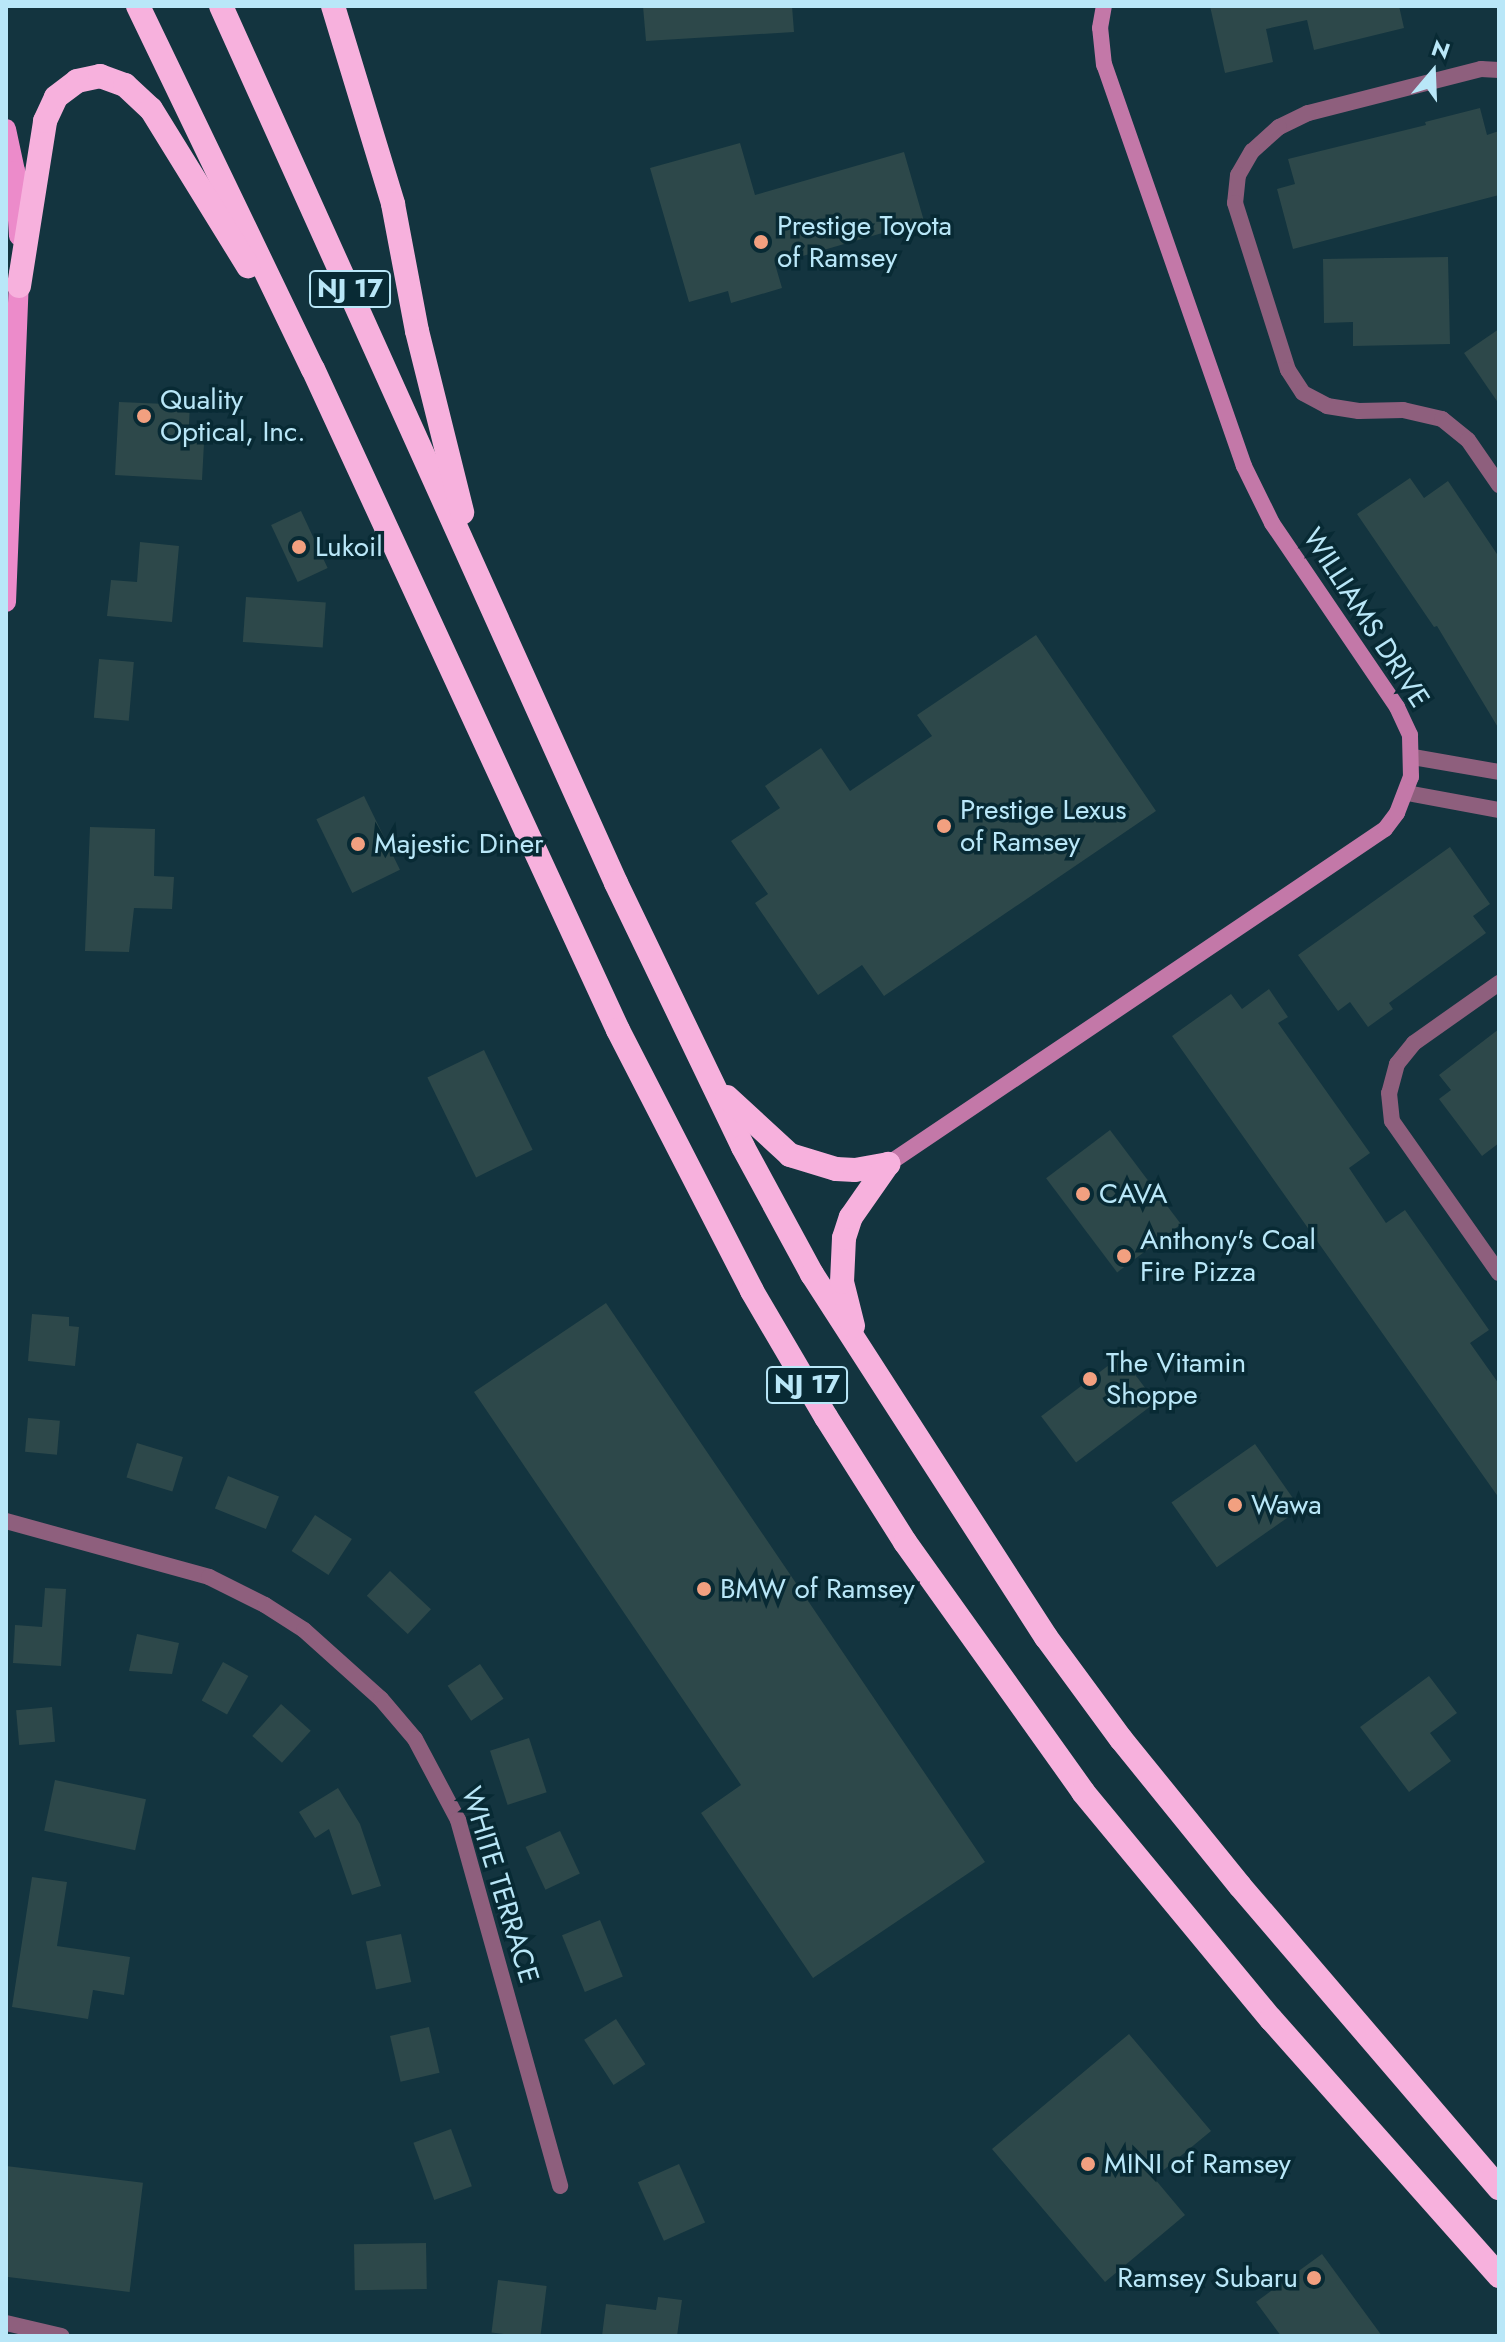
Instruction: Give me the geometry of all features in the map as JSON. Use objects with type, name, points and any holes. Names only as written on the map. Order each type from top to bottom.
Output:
[{"type":"highway","name":"NJ 17","points":[[138,6],[313,369],[618,1030],[752,1291],[833,1430],[997,1674],[1092,1803],[1271,2019],[1499,2276]]},
{"type":"highway","name":"NJ 17","points":[[221,6],[616,883],[711,1080],[812,1274],[1046,1637],[1121,1739],[1298,1955],[1499,2188]]},
{"type":"highway","points":[[333,6],[393,204],[417,331],[477,573]]},
{"type":"highway","points":[[19,286],[45,121],[56,97],[77,81],[100,76],[125,85],[151,109],[313,369]]},
{"type":"highway","points":[[711,1080],[746,1117],[790,1155],[836,1169],[855,1170],[888,1164]]},
{"type":"highway","points":[[858,1348],[842,1282],[844,1238],[851,1217],[888,1164]]},
{"type":"main road","points":[[6,129],[19,206],[19,286],[9,457],[6,602]]},
{"type":"street","name":"WILLIAMS DRIVE","points":[[888,1164],[1385,829],[1407,793],[1413,757],[1410,735],[1397,707],[1272,523],[1244,466],[1104,65],[1100,28],[1104,6]]},
{"type":"street","points":[[1499,70],[1481,69],[1308,113],[1279,127],[1252,151],[1238,175],[1235,203],[1288,370],[1303,393],[1327,406],[1359,411],[1403,410],[1442,419],[1468,440],[1499,485]]},
{"type":"street","points":[[6,207],[15,171]]},
{"type":"street","points":[[1413,757],[1499,772]]},
{"type":"street","points":[[1407,793],[1499,810]]},
{"type":"street","points":[[1499,983],[1414,1043],[1397,1064],[1389,1093],[1392,1121],[1499,1273]]},
{"type":"street","name":"WHITE TERRACE","points":[[6,1521],[209,1577],[265,1605],[304,1630],[390,1709],[415,1739],[458,1820],[560,2186]]},
{"type":"street","points":[[6,2323],[62,2336]]},
{"type":"building","points":[[643,6],[792,6],[794,32],[646,41]]},
{"type":"building","points":[[1210,6],[1399,6],[1404,28],[1314,50],[1307,20],[1266,29],[1273,62],[1225,73]]},
{"type":"building","points":[[1480,108],[1487,135],[1499,131],[1499,195],[1293,249],[1277,189],[1295,184],[1288,159],[1426,125],[1425,122]]},
{"type":"building","name":"Prestige Toyota of Ramsey","points":[[740,143],[755,195],[904,152],[924,221],[775,264],[782,288],[731,303],[728,291],[689,302],[650,168]]},
{"type":"building","points":[[1448,257],[1450,344],[1353,346],[1353,322],[1324,323],[1323,259]]},
{"type":"building","points":[[1499,329],[1499,404],[1464,353]]},
{"type":"building","points":[[119,402],[190,405],[188,442],[204,443],[202,480],[115,475]]},
{"type":"building","points":[[1410,478],[1424,498],[1448,481],[1499,557],[1499,729],[1437,626],[1434,627],[1357,514]]},
{"type":"building","points":[[301,511],[328,568],[298,582],[271,525]]},
{"type":"building","points":[[140,542],[179,546],[172,622],[107,616],[111,580],[137,582]]},
{"type":"building","points":[[246,597],[326,603],[323,647],[243,642]]},
{"type":"building","name":"Prestige Lexus of Ramsey","points":[[1036,635],[1156,811],[884,996],[862,965],[818,995],[755,903],[768,894],[731,841],[780,808],[765,786],[821,748],[850,791],[932,736],[917,715]]},
{"type":"building","points":[[99,659],[134,662],[129,721],[94,718]]},
{"type":"building","name":"Majestic Diner","points":[[364,796],[400,870],[352,893],[316,819]]},
{"type":"building","points":[[90,827],[155,829],[154,876],[174,877],[172,909],[134,908],[129,952],[85,951]]},
{"type":"building","points":[[1450,847],[1490,904],[1473,916],[1486,933],[1389,1003],[1393,1009],[1368,1027],[1350,1002],[1338,1011],[1298,955]]},
{"type":"building","points":[[1269,989],[1288,1017],[1278,1023],[1370,1153],[1349,1168],[1386,1223],[1405,1210],[1489,1330],[1470,1343],[1499,1384],[1499,1498],[1172,1036],[1231,994],[1242,1009]]},
{"type":"building","points":[[1499,1029],[1499,1143],[1482,1156],[1439,1099],[1451,1090],[1439,1075]]},
{"type":"building","points":[[484,1050],[533,1150],[476,1177],[427,1078]]},
{"type":"building","points":[[1110,1130],[1181,1224],[1117,1272],[1046,1178]]},
{"type":"building","name":"BMW of Ramsey","points":[[606,1303],[985,1862],[813,1978],[701,1813],[741,1785],[474,1392]]},
{"type":"building","points":[[32,1314],[69,1317],[69,1326],[79,1327],[75,1366],[28,1361]]},
{"type":"building","points":[[1121,1356],[1156,1402],[1076,1463],[1041,1416]]},
{"type":"building","points":[[28,1418],[60,1421],[57,1455],[25,1452]]},
{"type":"building","points":[[137,1443],[183,1457],[172,1491],[126,1477]]},
{"type":"building","name":"Wawa","points":[[1255,1444],[1300,1509],[1217,1567],[1171,1503]]},
{"type":"building","points":[[228,1476],[279,1497],[266,1529],[215,1508]]},
{"type":"building","points":[[315,1515],[352,1539],[328,1575],[292,1551]]},
{"type":"building","points":[[390,1571],[431,1609],[408,1634],[367,1596]]},
{"type":"building","points":[[45,1588],[66,1589],[61,1666],[13,1663],[15,1625],[42,1627]]},
{"type":"building","points":[[137,1634],[179,1643],[172,1674],[129,1671]]},
{"type":"building","points":[[223,1662],[248,1676],[227,1715],[202,1700]]},
{"type":"building","points":[[480,1664],[503,1699],[471,1721],[448,1686]]},
{"type":"building","points":[[1429,1676],[1457,1713],[1430,1733],[1451,1761],[1409,1792],[1360,1727]]},
{"type":"building","points":[[281,1704],[311,1731],[282,1763],[252,1736]]},
{"type":"building","points":[[52,1707],[55,1742],[19,1745],[16,1710]]},
{"type":"building","points":[[529,1738],[547,1792],[508,1805],[490,1751]]},
{"type":"building","points":[[55,1780],[146,1799],[135,1850],[44,1831]]},
{"type":"building","points":[[338,1788],[360,1824],[381,1886],[352,1895],[329,1829],[315,1838],[299,1812]]},
{"type":"building","points":[[560,1831],[580,1874],[545,1890],[526,1847]]},
{"type":"building","points":[[32,1877],[67,1882],[57,1946],[130,1957],[124,1995],[93,1990],[88,2019],[12,2007]]},
{"type":"building","points":[[600,1920],[623,1977],[585,1992],[562,1935]]},
{"type":"building","points":[[401,1934],[411,1982],[376,1989],[366,1941]]},
{"type":"building","points":[[616,2019],[645,2064],[614,2085],[584,2040]]},
{"type":"building","points":[[429,2027],[440,2073],[401,2082],[390,2036]]},
{"type":"building","name":"MINI of Ramsey","points":[[1129,2034],[1211,2131],[1154,2178],[1185,2215],[1105,2282],[992,2149]]},
{"type":"building","points":[[451,2129],[472,2186],[434,2200],[413,2143]]},
{"type":"building","points":[[679,2164],[705,2222],[664,2241],[638,2182]]},
{"type":"building","points":[[6,2166],[143,2183],[130,2292],[6,2277]]},
{"type":"building","points":[[426,2243],[427,2289],[355,2290],[354,2244]]},
{"type":"building","name":"Ramsey Subaru","points":[[1322,2254],[1382,2336],[1281,2336],[1256,2302]]},
{"type":"building","points":[[498,2280],[547,2286],[540,2336],[492,2333]]},
{"type":"building","points":[[658,2297],[682,2300],[677,2336],[602,2336],[606,2304],[656,2310]]},
{"type":"place","name":"Prestige Toyota of Ramsey","points":[[761,242]]},
{"type":"place","name":"Quality Optical, Inc.","points":[[144,416]]},
{"type":"place","name":"Lukoil","points":[[299,547]]},
{"type":"place","name":"Prestige Lexus of Ramsey","points":[[944,826]]},
{"type":"place","name":"Majestic Diner","points":[[358,844]]},
{"type":"place","name":"CAVA","points":[[1083,1194]]},
{"type":"place","name":"Anthony's Coal Fire Pizza","points":[[1124,1256]]},
{"type":"place","name":"The Vitamin Shoppe","points":[[1090,1379]]},
{"type":"place","name":"Wawa","points":[[1235,1505]]},
{"type":"place","name":"BMW of Ramsey","points":[[704,1589]]},
{"type":"place","name":"MINI of Ramsey","points":[[1088,2164]]},
{"type":"place","name":"Ramsey Subaru","points":[[1314,2278]]}]
